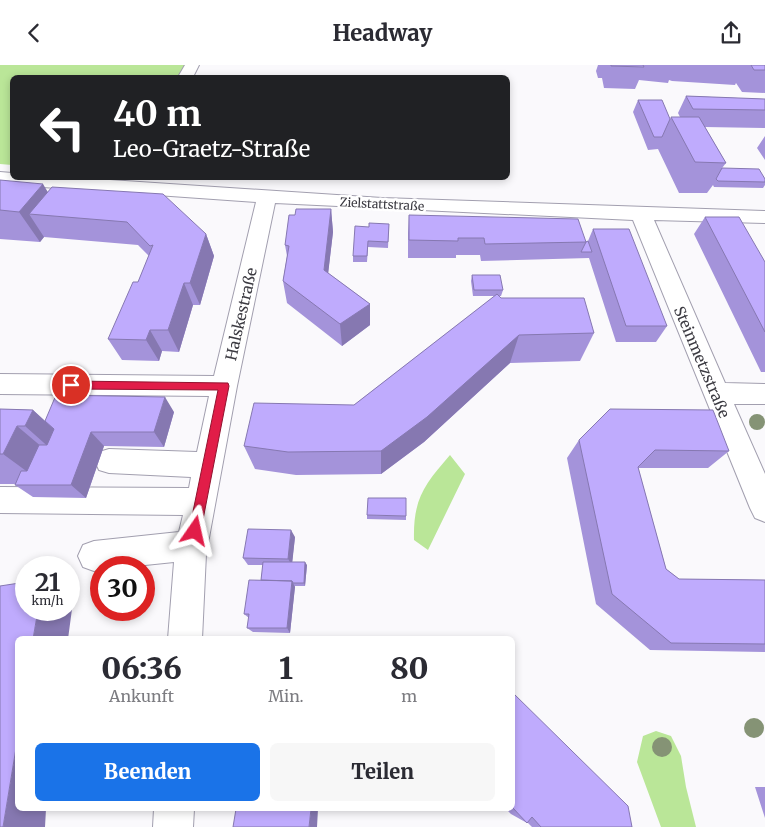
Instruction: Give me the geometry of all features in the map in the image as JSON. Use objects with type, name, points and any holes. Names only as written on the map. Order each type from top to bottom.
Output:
[{"type":"street","name":"Zielstattstraße","points":[[54,180],[136,183],[267,197],[468,209],[765,217]]},
{"type":"street","name":"Halskestraße","points":[[185,636],[192,545],[224,386],[267,197]]},
{"type":"street","name":"Steinmetzstraße","points":[[641,214],[765,509]]},
{"type":"street","points":[[0,384],[224,386]]},
{"type":"street","points":[[716,393],[765,394]]},
{"type":"street","points":[[109,461],[208,465]]},
{"type":"street","points":[[0,500],[201,502]]},
{"type":"street","points":[[94,556],[192,545]]},
{"type":"street","points":[[173,827],[174,811]]},
{"type":"green space","points":[[0,65],[196,65],[191,75],[10,75],[10,165],[0,164]]},
{"type":"green space","points":[[450,455],[465,474],[428,550],[414,540],[414,526],[418,503],[433,475]]},
{"type":"green space","points":[[656,731],[671,736],[681,756],[686,787],[696,827],[661,827],[637,762],[643,736]]},
{"type":"building","points":[[643,65],[644,67],[611,66]]},
{"type":"building","points":[[751,65],[765,65],[765,70],[754,70]]},
{"type":"building","points":[[686,96],[765,99],[765,110],[693,109]]},
{"type":"building","points":[[638,100],[662,100],[670,119],[662,137],[654,137]]},
{"type":"building","points":[[671,117],[699,117],[726,163],[695,162]]},
{"type":"building","points":[[722,168],[759,169],[765,182],[718,181],[716,179]]},
{"type":"building","points":[[0,180],[43,184],[19,212],[0,210]]},
{"type":"building","points":[[52,187],[163,194],[206,234],[190,283],[184,283],[168,330],[150,330],[146,340],[108,339],[133,282],[138,282],[153,245],[150,246],[127,222],[29,214]]},
{"type":"building","points":[[296,209],[331,209],[324,270],[370,304],[340,324],[283,281],[289,246],[285,245],[289,215],[295,215]]},
{"type":"building","points":[[409,215],[578,219],[586,242],[485,244],[484,238],[458,238],[458,241],[409,240]]},
{"type":"building","points":[[705,217],[739,217],[765,262],[765,332]]},
{"type":"building","points":[[369,223],[389,224],[388,242],[368,241],[367,256],[353,256],[355,226],[369,227]]},
{"type":"building","points":[[593,229],[629,229],[667,326],[626,326]]},
{"type":"building","points":[[588,241],[592,252],[581,252],[586,242]]},
{"type":"building","points":[[472,275],[500,275],[503,290],[474,290]]},
{"type":"building","points":[[497,294],[501,298],[584,298],[594,333],[519,335],[427,417],[381,451],[288,452],[244,446],[254,403],[354,405]]},
{"type":"building","points":[[56,395],[165,397],[154,432],[91,432],[71,485],[15,485],[21,471],[27,471],[39,445],[47,445],[54,429],[45,421]]},
{"type":"building","points":[[0,409],[33,410],[25,426],[17,426],[3,454],[0,454]]},
{"type":"building","points":[[610,409],[713,410],[729,451],[655,450],[638,467],[666,569],[679,579],[765,580],[765,644],[671,643],[612,594],[579,440]]},
{"type":"building","points":[[368,498],[406,498],[406,516],[367,515]]},
{"type":"building","points":[[248,529],[291,530],[288,559],[243,558]]},
{"type":"building","points":[[263,562],[305,562],[304,583],[261,580]]},
{"type":"building","points":[[249,580],[292,581],[287,628],[247,628],[249,614],[244,614]]},
{"type":"building","points":[[15,584],[15,621],[36,621],[34,636],[15,636],[15,754],[3,827],[0,827],[0,586]]},
{"type":"building","points":[[515,695],[628,806],[632,827],[541,827],[532,817],[527,823],[515,810]]},
{"type":"building","points":[[236,811],[311,811],[309,827],[233,827]]},
{"type":"route","points":[[71,385],[224,386],[195,531]]}]
